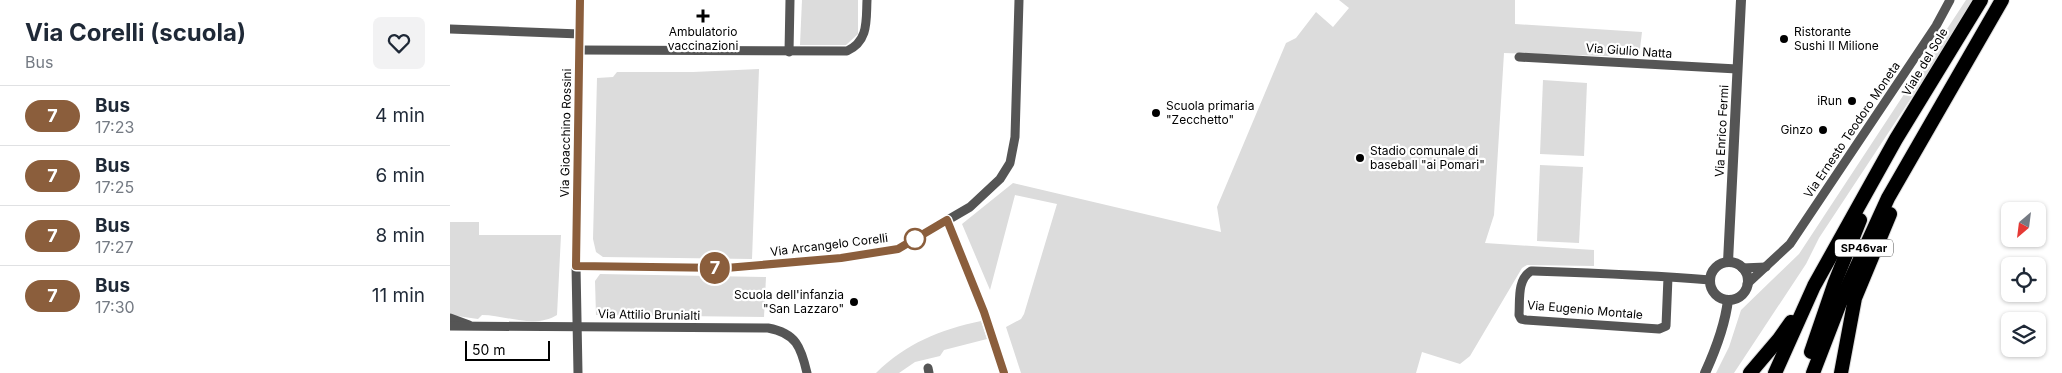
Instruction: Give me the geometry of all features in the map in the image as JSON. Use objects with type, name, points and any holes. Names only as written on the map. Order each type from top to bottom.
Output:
[{"type":"highway","points":[[1841,373],[1855,298],[1926,129],[2002,0]]},
{"type":"highway","name":"Viale del Sole","points":[[1896,139],[1978,2]]},
{"type":"highway","name":"SP46var","points":[[1813,373],[1863,249],[1888,198],[1926,129]]},
{"type":"highway","points":[[1750,373],[1780,339],[1814,286],[1896,139]]},
{"type":"highway","name":"SP46var","points":[[1804,373],[1835,282],[1896,139]]},
{"type":"highway","points":[[1775,373],[1814,286]]},
{"type":"street","name":"Via Gioacchino Rossini","points":[[578,373],[579,326],[576,266],[580,0]]},
{"type":"street","points":[[788,52],[790,0]]},
{"type":"street","points":[[580,50],[835,52],[851,49],[865,33],[867,0]]},
{"type":"street","name":"Via Arcangelo Corelli","points":[[576,266],[726,268],[841,258],[898,249],[970,207],[991,189],[1010,163],[1015,136],[1019,0]]},
{"type":"street","name":"Via Enrico Fermi","points":[[1728,262],[1741,0]]},
{"type":"street","name":"Via Ernesto Teodoro Moneta","points":[[1728,300],[1742,294],[1747,284],[1790,244],[1936,26],[1950,0]]},
{"type":"street","points":[[450,29],[580,34]]},
{"type":"street","name":"Via Giulio Natta","points":[[1519,57],[1737,69]]},
{"type":"street","points":[[947,220],[984,312],[1004,373]]},
{"type":"street","points":[[1705,373],[1722,332],[1728,300],[1722,299],[1713,291],[1710,280],[1714,270],[1728,262],[1736,264],[1742,268],[1747,284]]},
{"type":"street","points":[[1742,268],[1766,267]]},
{"type":"street","name":"Via Eugenio Montale","points":[[1668,277],[1666,326],[1659,329],[1526,320],[1519,314],[1521,282],[1524,276],[1531,271],[1668,277],[1710,280]]},
{"type":"street","name":"Via Attilio Brunialti","points":[[450,318],[476,327]]},
{"type":"street","name":"Via Attilio Brunialti","points":[[450,326],[768,328],[781,330],[791,336],[798,344],[807,373]]},
{"type":"shaded area","points":[[802,0],[858,0],[858,34],[846,45],[800,45]]},
{"type":"shaded area","points":[[1339,0],[1515,0],[1515,24],[1642,32],[1639,57],[1504,53],[1494,215],[1485,243],[1594,250],[1594,266],[1527,265],[1522,268],[1470,356],[1460,364],[1422,352],[1416,373],[1021,373],[1006,327],[1021,319],[1024,314],[1057,204],[1015,195],[990,290],[962,224],[1013,183],[1221,232],[1217,207],[1286,43],[1296,38],[1316,12],[1333,27],[1349,8]]},
{"type":"shaded area","points":[[1966,0],[1972,0],[1962,21],[1819,238],[1806,264],[1734,373],[1716,373],[1729,347],[1741,310],[1799,254]]},
{"type":"shaded area","points":[[759,69],[752,259],[603,257],[596,252],[593,239],[597,78],[613,77],[617,72],[693,72]]},
{"type":"shaded area","points":[[1543,80],[1587,83],[1584,156],[1540,154]]},
{"type":"shaded area","points":[[1540,165],[1583,167],[1579,243],[1537,241]]},
{"type":"shaded area","points":[[450,222],[479,222],[479,235],[561,235],[557,315],[539,321],[530,321],[482,315],[478,319],[450,315]]},
{"type":"shaded area","points":[[600,274],[766,277],[764,317],[596,315],[595,281]]},
{"type":"shaded area","points":[[981,321],[987,339],[944,350],[940,356],[915,362],[899,373],[876,373],[900,353],[924,339],[937,333]]},
{"type":"bus line","name":"7","points":[[580,0],[576,266],[726,268],[841,258],[898,249],[947,220],[958,242],[1004,373]]},
{"type":"place","name":"Ambulatorio vaccinazioni","points":[[703,16]]},
{"type":"place","name":"Ristorante Sushi Il Milione","points":[[1784,39]]},
{"type":"place","name":"iRun","points":[[1852,101]]},
{"type":"place","name":"Scuola primaria \"Zecchetto\"","points":[[1156,113]]},
{"type":"place","name":"Ginzo","points":[[1823,130]]},
{"type":"place","name":"Stadio comunale di baseball \"ai Pomari\"","points":[[1360,158]]},
{"type":"place","name":"Scuola dell'infanzia \"San Lazzaro\"","points":[[854,302]]}]
